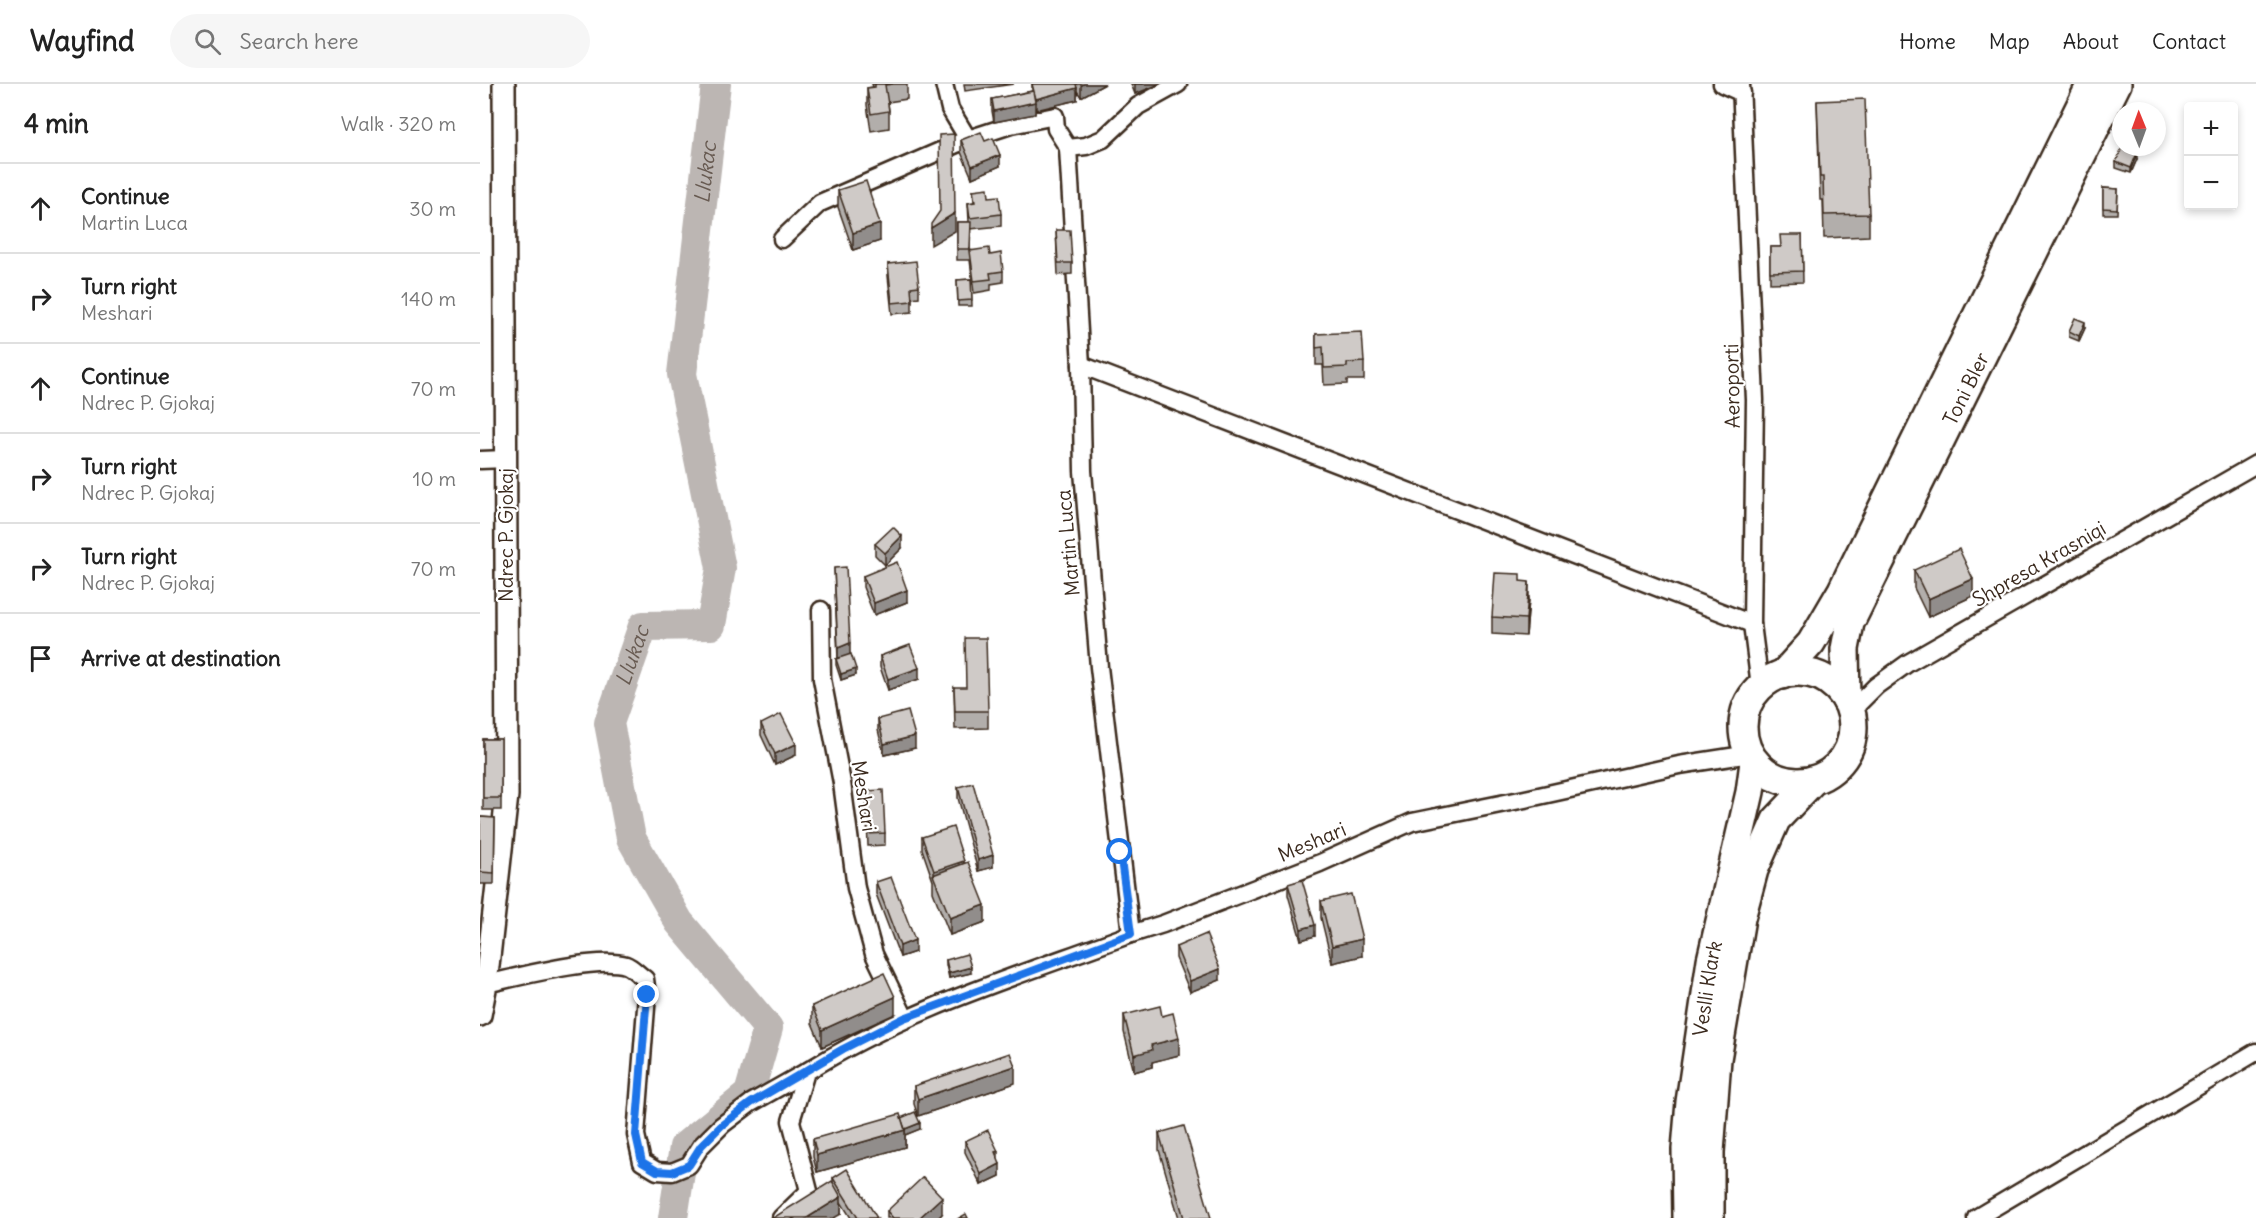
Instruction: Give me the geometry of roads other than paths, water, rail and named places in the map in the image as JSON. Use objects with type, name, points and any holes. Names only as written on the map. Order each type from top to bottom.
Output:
[{"type":"main road","name":"Toni Bler","points":[[1771,680],[1811,643],[1842,590],[2091,84]]},
{"type":"main road","name":"Toni Bler","points":[[1848,706],[1845,649],[1850,623],[2117,84]]},
{"type":"main road","points":[[1806,673],[1818,676],[1834,686],[1848,706],[1853,723],[1849,747],[1835,768],[1814,780],[1789,781],[1777,778],[1752,758],[1744,737],[1743,718],[1746,707],[1771,680],[1806,673]]},
{"type":"main road","name":"Veslli Klark","points":[[1687,1218],[1686,1149],[1690,1102],[1711,960],[1750,792],[1752,758]]},
{"type":"main road","name":"Veslli Klark","points":[[1710,1218],[1710,1152],[1718,1059],[1741,918],[1754,870],[1776,820],[1814,780]]},
{"type":"street","name":"Ndrec P. Gjokaj","points":[[482,1002],[507,795],[504,84]]},
{"type":"street","points":[[944,84],[950,109],[968,139]]},
{"type":"street","points":[[782,239],[820,203],[968,139],[1011,125],[1055,116],[1056,129],[1068,148],[1086,146],[1103,139],[1138,106],[1179,84]]},
{"type":"street","points":[[1722,84],[1742,88]]},
{"type":"street","name":"Aeroporti","points":[[1742,88],[1755,400],[1752,624],[1771,680]]},
{"type":"street","name":"Martin Luca","points":[[1068,148],[1081,366],[1083,471],[1099,667],[1131,934]]},
{"type":"street","points":[[1081,366],[1752,624]]},
{"type":"street","points":[[480,460],[506,459]]},
{"type":"street","name":"Shpresa Krasniqi","points":[[1848,706],[1908,663],[2256,464]]},
{"type":"street","name":"Meshari","points":[[821,610],[822,679],[842,783],[856,888],[874,954],[904,1018]]},
{"type":"street","name":"Meshari","points":[[806,1072],[843,1049],[904,1018],[1163,924],[1320,863],[1412,822],[1525,800],[1679,765],[1752,758]]},
{"type":"street","name":"Ndrec P. Gjokaj","points":[[482,1002],[534,973],[603,962],[628,965],[645,979],[647,995],[636,1135],[642,1162],[657,1171],[672,1172],[689,1165],[701,1146],[722,1125],[751,1103],[806,1072]]},
{"type":"street","points":[[1976,1218],[2256,1052]]},
{"type":"street","points":[[781,1218],[809,1191],[792,1121],[806,1072]]},
{"type":"waterway","name":"Llukac","points":[[673,1218],[684,1147],[749,1094],[768,1028],[679,922],[631,838],[609,723],[643,626],[711,625],[721,568],[682,374],[716,84]]}]
